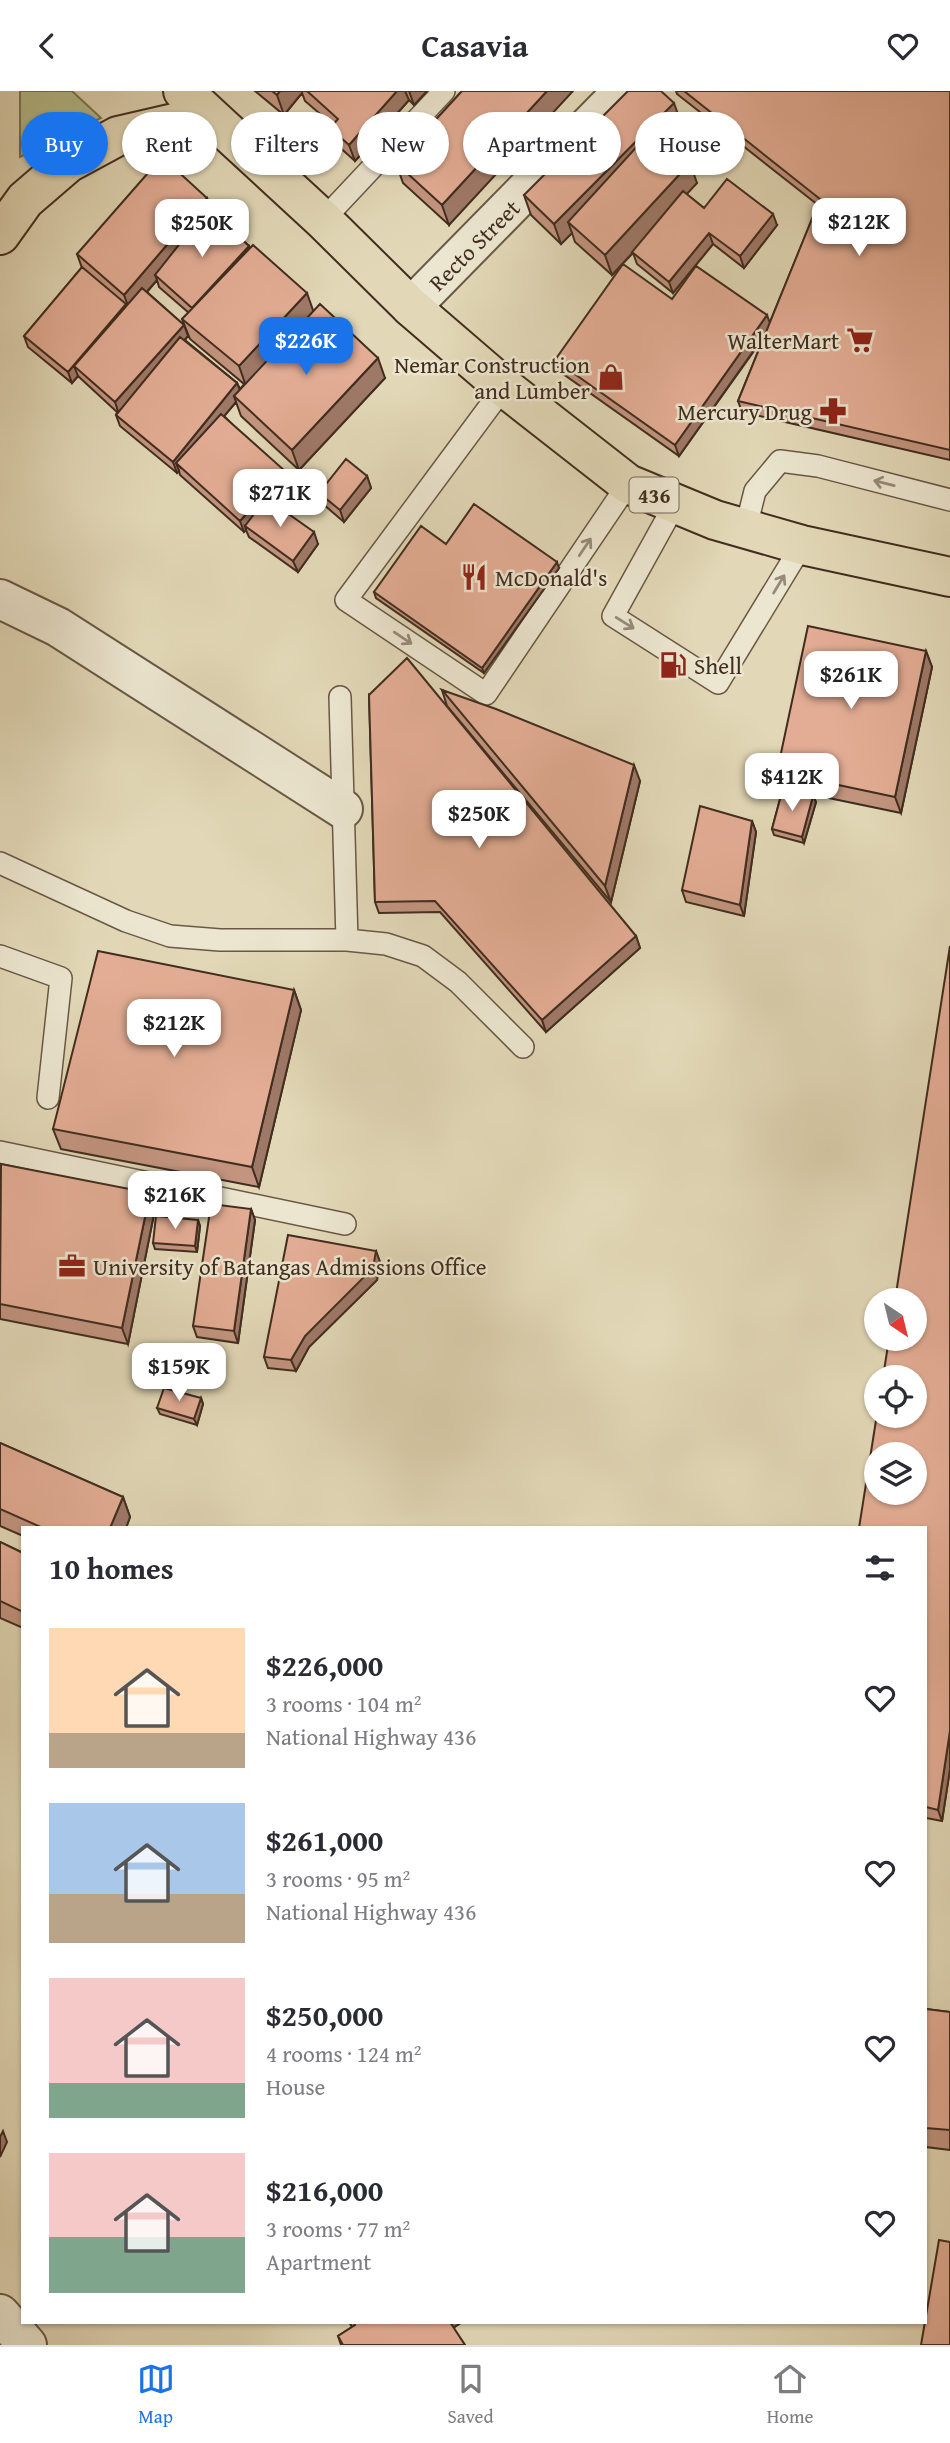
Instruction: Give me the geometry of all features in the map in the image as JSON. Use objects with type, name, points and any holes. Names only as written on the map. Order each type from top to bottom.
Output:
[{"type":"main road","name":"436","points":[[196,103],[323,220],[411,307],[504,387],[628,484],[715,520],[802,545],[950,577]]},
{"type":"main road","points":[[0,235],[25,200],[68,163],[118,136],[196,103]]},
{"type":"street","name":"Recto Street","points":[[411,307],[623,91]]},
{"type":"street","points":[[0,599],[58,627],[343,809]]},
{"type":"street","points":[[0,2314],[27,2345]]},
{"type":"lane","points":[[323,220],[444,91]]},
{"type":"lane","points":[[504,387],[346,600],[486,694],[628,484]]},
{"type":"lane","points":[[746,527],[755,491],[780,461],[818,466],[950,500]]},
{"type":"lane","points":[[675,504],[613,616],[719,683],[802,545]]},
{"type":"lane","points":[[340,697],[347,940]]},
{"type":"lane","points":[[0,863],[126,921],[170,936],[220,940],[347,940],[386,944],[423,956],[458,982],[523,1047]]},
{"type":"lane","points":[[0,956],[61,978],[48,1098]]},
{"type":"lane","points":[[0,1152],[345,1224]]},
{"type":"green space","points":[[20,91],[72,91],[95,112],[21,112],[20,157]]},
{"type":"building","points":[[307,91],[397,91],[378,112],[357,112],[357,136],[349,145],[343,140],[343,112],[330,112]]},
{"type":"building","points":[[462,91],[547,91],[528,112],[463,112],[463,175],[470,175],[442,205],[409,175],[449,175],[449,112],[443,112]]},
{"type":"building","points":[[628,91],[661,91],[674,103],[665,112],[635,112],[635,142],[621,156],[621,112],[607,112]]},
{"type":"building","name":"WalterMart","points":[[684,91],[950,91],[950,450],[738,401],[820,199],[745,139],[745,112],[710,112]]},
{"type":"building","points":[[635,149],[635,175],[679,175],[605,255],[568,222],[611,175],[621,175],[621,164]]},
{"type":"building","points":[[146,175],[182,175],[207,198],[124,295],[77,254]]},
{"type":"building","points":[[544,175],[603,175],[554,224],[524,195]]},
{"type":"building","points":[[727,179],[773,214],[740,256],[709,233],[669,282],[632,252],[683,191],[704,208]]},
{"type":"building","points":[[208,208],[249,246],[192,308],[155,275]]},
{"type":"building","points":[[253,245],[307,293],[239,366],[182,319]]},
{"type":"building","points":[[623,264],[672,299],[696,266],[767,315],[675,445],[555,360]]},
{"type":"building","points":[[82,267],[126,304],[68,372],[24,336]]},
{"type":"building","points":[[142,288],[184,325],[115,402],[74,366]]},
{"type":"building","points":[[320,304],[378,358],[292,450],[234,396]]},
{"type":"building","points":[[180,337],[237,383],[173,462],[116,415]]},
{"type":"building","points":[[221,414],[285,471],[240,521],[176,463]]},
{"type":"building","points":[[346,459],[367,476],[340,510],[319,493]]},
{"type":"building","points":[[266,498],[314,532],[293,561],[245,526]]},
{"type":"building","points":[[474,504],[557,562],[482,668],[374,592],[421,526],[446,544]]},
{"type":"building","points":[[808,626],[926,651],[895,797],[777,772]]},
{"type":"building","points":[[407,658],[636,936],[542,1020],[435,901],[375,902],[369,695]]},
{"type":"building","points":[[442,690],[634,765],[605,886]]},
{"type":"building","points":[[783,788],[813,796],[802,837],[772,829]]},
{"type":"building","points":[[700,806],[752,821],[740,905],[682,890]]},
{"type":"building","points":[[950,946],[950,1731],[938,1810],[927,1807],[927,1526],[859,1526],[864,1496],[864,1505],[927,1505],[927,1442],[873,1442],[875,1428],[927,1428],[927,1365],[885,1365],[887,1351],[928,1351],[928,1288],[897,1288]]},
{"type":"building","points":[[98,951],[294,990],[252,1167],[53,1129]]},
{"type":"building","name":"University of Batangas Admissions Office","points":[[1,1164],[150,1193],[122,1328],[0,1304]]},
{"type":"building","points":[[211,1204],[251,1209],[234,1331],[193,1326]]},
{"type":"building","points":[[156,1216],[198,1220],[195,1246],[153,1243]]},
{"type":"building","points":[[288,1235],[376,1251],[373,1268],[305,1336],[291,1360],[264,1357]]},
{"type":"building","points":[[164,1388],[201,1398],[194,1419],[157,1408]]},
{"type":"building","points":[[0,1443],[123,1497],[111,1526],[38,1526],[0,1509]]},
{"type":"building","points":[[0,1542],[21,1552],[21,1611],[0,1601]]},
{"type":"building","points":[[927,2009],[950,2012],[950,2130],[927,2128]]},
{"type":"building","points":[[939,2240],[950,2242],[950,2345],[921,2345],[925,2324],[927,2324]]},
{"type":"building","points":[[451,2324],[465,2345],[343,2345],[338,2336],[355,2325]]},
{"type":"place","name":"WalterMart","points":[[860,340]]},
{"type":"place","name":"Nemar Construction and Lumber","points":[[611,377]]},
{"type":"place","name":"Mercury Drug","points":[[833,411]]},
{"type":"place","name":"McDonald's","points":[[474,577]]},
{"type":"place","name":"Shell","points":[[673,665]]},
{"type":"place","name":"University of Batangas Admissions Office","points":[[72,1266]]}]
